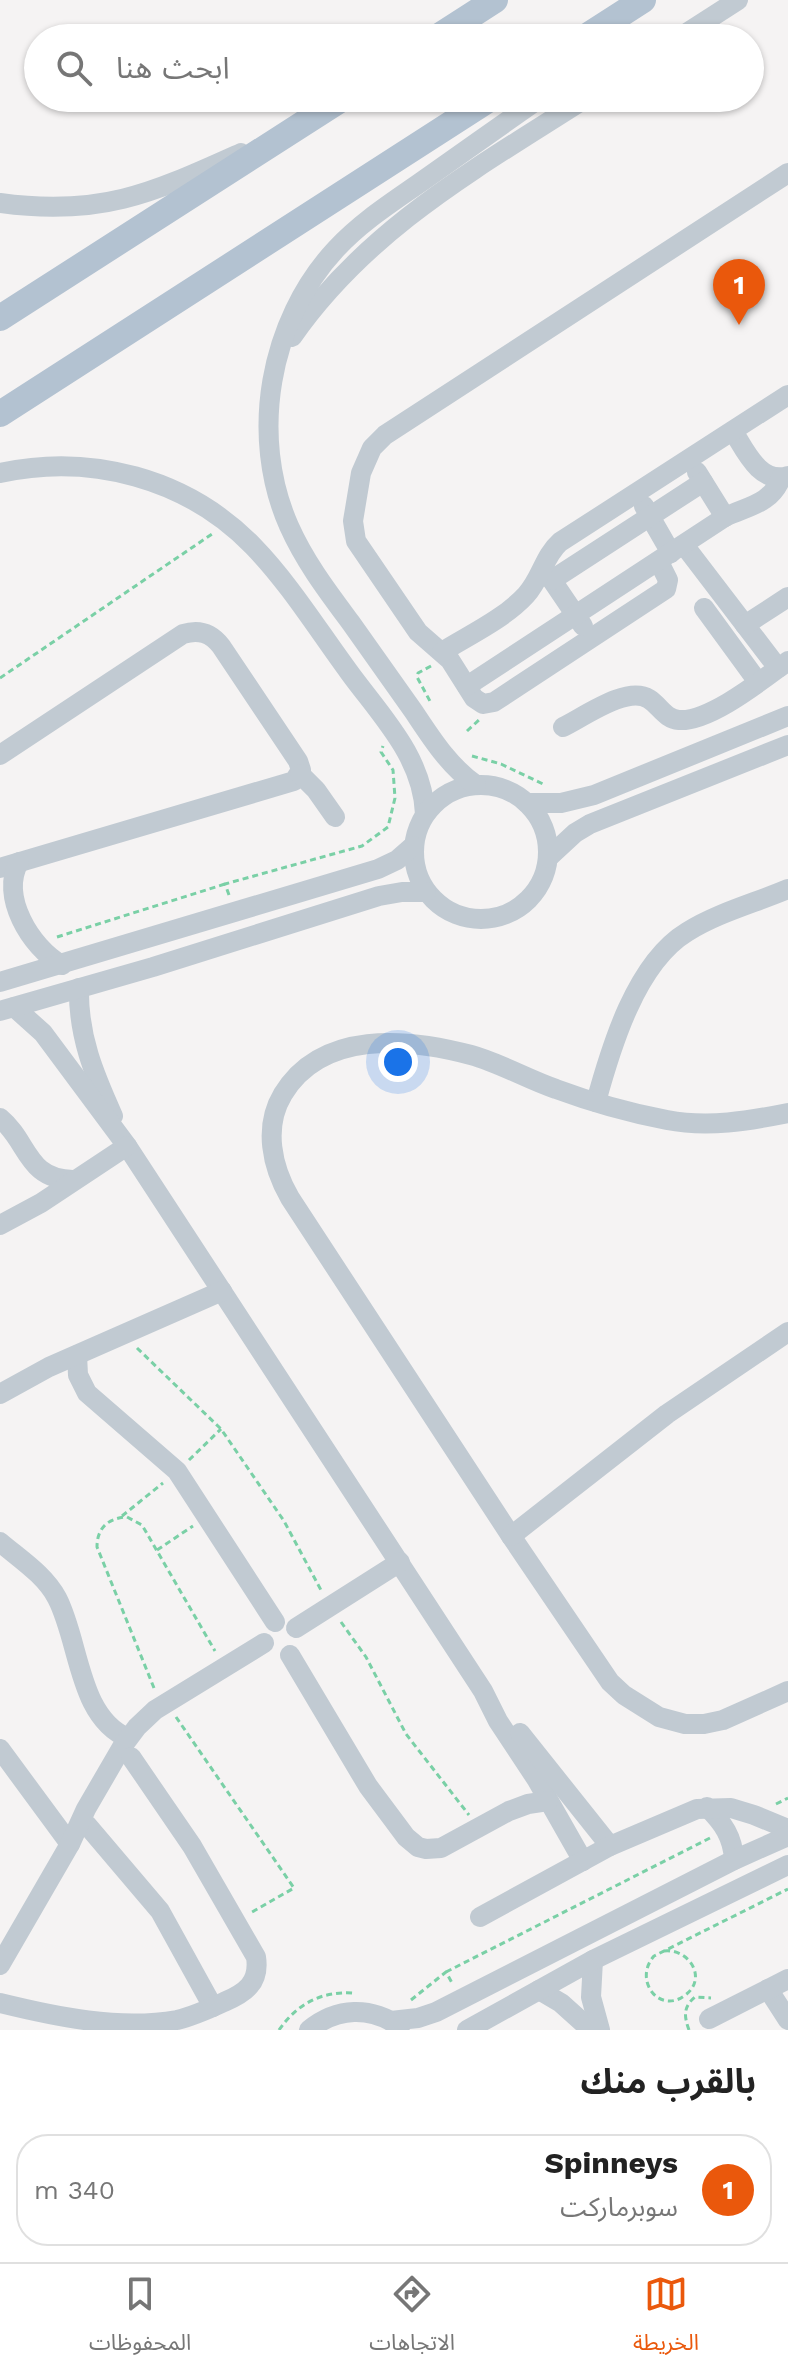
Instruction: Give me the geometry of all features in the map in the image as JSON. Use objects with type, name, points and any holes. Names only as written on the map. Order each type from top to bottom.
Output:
[{"type":"main road","points":[[458,24],[495,0]]},
{"type":"main road","points":[[614,24],[643,0]]},
{"type":"main road","points":[[0,318],[321,112]]},
{"type":"main road","points":[[0,414],[469,112]]},
{"type":"street","points":[[701,24],[738,0]]},
{"type":"street","points":[[476,785],[446,758],[307,562],[288,525],[275,485],[269,443],[269,401],[276,360],[289,320],[309,284],[335,250],[365,221],[520,112]]},
{"type":"street","points":[[276,360],[322,298],[401,220],[460,178],[564,112]]},
{"type":"street","points":[[0,203],[66,208],[101,205],[136,197],[292,130]]},
{"type":"street","points":[[671,553],[666,589],[490,704],[476,701],[441,651],[418,632],[356,541],[354,512],[361,473],[372,448],[385,435],[788,173]]},
{"type":"street","points":[[591,639],[547,573],[550,553],[560,542],[788,395]]},
{"type":"street","points":[[467,686],[725,517],[765,500],[785,477],[758,469],[733,431]]},
{"type":"street","points":[[689,459],[725,517]]},
{"type":"street","points":[[0,473],[51,466],[114,470],[174,490],[228,523],[273,569],[396,737],[419,775],[425,814]]},
{"type":"street","points":[[441,651],[519,602],[547,573],[650,517],[703,482]]},
{"type":"street","points":[[563,727],[630,695],[649,699],[672,719],[685,720],[726,705],[783,665],[671,553],[636,493]]},
{"type":"street","points":[[745,625],[788,597]]},
{"type":"street","points":[[704,608],[758,682]]},
{"type":"street","points":[[0,755],[183,634],[201,632],[216,639],[298,761],[300,774],[335,817]]},
{"type":"street","points":[[527,803],[561,803],[594,795],[788,716]]},
{"type":"street","points":[[548,858],[590,824],[788,745]]},
{"type":"street","points":[[62,965],[31,942],[7,903],[6,875],[294,781],[300,774]]},
{"type":"street","points":[[476,785],[503,789],[527,803],[546,834],[548,858],[539,886],[530,898],[506,914],[492,918],[463,917],[437,903],[426,892],[416,870],[413,846],[425,814],[442,797],[476,785]]},
{"type":"street","points":[[0,982],[378,869],[397,860],[413,846]]},
{"type":"street","points":[[596,1102],[625,1017],[662,953],[697,926],[788,889]]},
{"type":"street","points":[[7,1009],[379,896],[426,892]]},
{"type":"street","points":[[79,988],[79,1016],[84,1044],[98,1084],[127,1146]]},
{"type":"street","points":[[7,1009],[35,1023],[127,1146],[483,1691],[583,1861]]},
{"type":"street","points":[[788,1113],[726,1123],[668,1121],[596,1102],[473,1056],[424,1047],[374,1044],[336,1049],[303,1068],[285,1090],[273,1116],[272,1144],[283,1186],[610,1682],[646,1711],[672,1721],[704,1724],[723,1720],[788,1691]]},
{"type":"street","points":[[0,1118],[36,1167],[57,1179],[73,1180]]},
{"type":"street","points":[[0,1225],[127,1146]]},
{"type":"street","points":[[0,1394],[77,1355],[222,1291]]},
{"type":"street","points":[[511,1536],[667,1414],[788,1332]]},
{"type":"street","points":[[77,1355],[78,1375],[87,1393],[170,1463],[275,1622]]},
{"type":"street","points":[[0,1542],[52,1589],[61,1606],[95,1709],[129,1748],[192,1846],[256,1957],[256,1975],[247,1990],[213,2007],[175,2020],[110,2024],[81,2022],[0,2003]]},
{"type":"street","points":[[296,1628],[400,1562]]},
{"type":"street","points":[[0,1965],[70,1844],[86,1809],[129,1748],[144,1737],[168,1710],[225,1668],[275,1650],[299,1646],[296,1628],[287,1621],[275,1622],[266,1631],[275,1650],[411,1843],[433,1850],[519,1807],[548,1801]]},
{"type":"street","points":[[168,1710],[275,1650]]},
{"type":"street","points":[[483,1691],[610,1846]]},
{"type":"street","points":[[70,1844],[87,1825],[129,1748]]},
{"type":"street","points":[[0,1749],[70,1844]]},
{"type":"street","points":[[707,1807],[726,1829],[734,1860]]},
{"type":"street","points":[[480,1917],[610,1846],[676,1816],[707,1807],[743,1811],[788,1829]]},
{"type":"street","points":[[87,1825],[160,1911],[213,2007]]},
{"type":"street","points":[[309,2030],[330,2017],[355,2012],[367,2012],[397,2026],[436,2012],[734,1860],[788,1836]]},
{"type":"street","points":[[467,2030],[593,1960],[788,1865]]},
{"type":"street","points":[[593,1960],[591,1997],[600,2030]]},
{"type":"street","points":[[709,2019],[788,1979]]},
{"type":"street","points":[[768,1989],[788,2020]]},
{"type":"street","points":[[539,1990],[561,2003],[591,2030]]},
{"type":"path","points":[[0,678],[228,523]]},
{"type":"path","points":[[420,721],[437,713],[417,677],[418,673],[433,665],[441,651]]},
{"type":"path","points":[[31,942],[362,846],[388,827],[395,798],[393,770],[381,747],[396,737]]},
{"type":"path","points":[[467,754],[501,764],[543,784]]},
{"type":"path","points":[[225,884],[235,912]]},
{"type":"path","points":[[123,1334],[221,1429],[284,1521],[331,1606],[366,1657],[406,1734],[479,1827]]},
{"type":"path","points":[[225,1668],[142,1525],[127,1517],[108,1522],[97,1540],[99,1553],[168,1710],[294,1888],[236,1922]]},
{"type":"path","points":[[157,1550],[206,1517]]},
{"type":"path","points":[[446,1972],[726,1829]]},
{"type":"path","points":[[664,1951],[680,1952],[694,1968],[695,1978],[691,1989],[679,1999],[658,1997],[647,1986],[645,1975],[654,1956],[664,1951],[788,1889]]},
{"type":"place","name":"Spinneys","points":[[739,325]]}]
